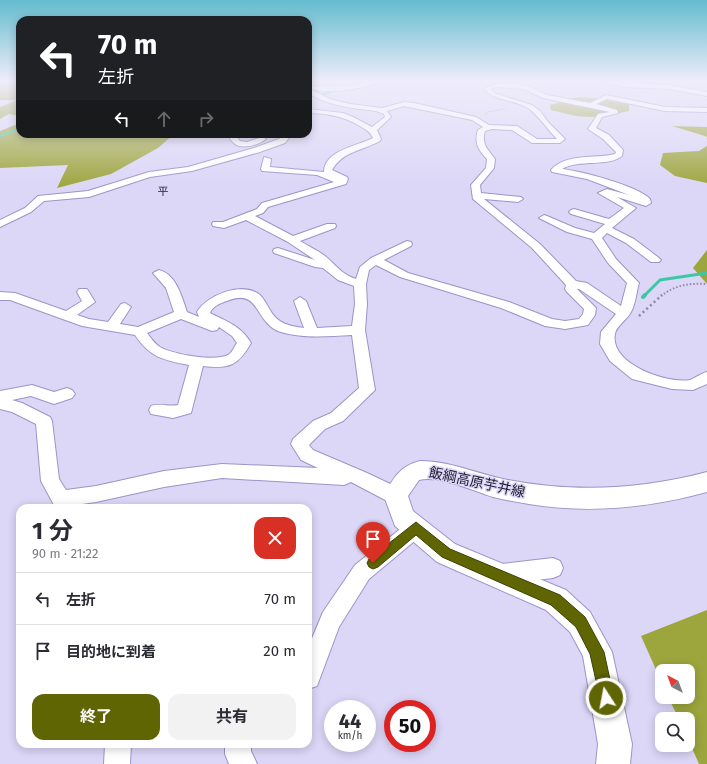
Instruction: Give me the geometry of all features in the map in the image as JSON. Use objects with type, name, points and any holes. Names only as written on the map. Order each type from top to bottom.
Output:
[{"type":"main road","name":"飯綱高原芋井線","points":[[396,496],[404,480],[418,470],[446,472],[502,489],[555,498],[616,500],[664,493],[707,482]]},
{"type":"main road","points":[[396,496],[404,518],[446,553],[556,600],[580,622],[597,652],[615,744],[613,764]]},
{"type":"street","points":[[345,117],[366,128],[374,130]]},
{"type":"street","points":[[374,130],[388,117]]},
{"type":"street","points":[[463,117],[477,121],[488,128]]},
{"type":"street","points":[[541,117],[561,139],[560,141],[535,141],[514,128],[500,127],[482,130],[479,140],[481,148],[491,159],[490,168],[475,183],[474,190],[481,204],[509,223],[536,246],[572,284],[583,286],[624,313]]},
{"type":"street","points":[[596,237],[622,212],[631,208],[602,193],[612,191],[637,202],[646,202],[628,191],[581,174],[555,170],[559,166],[570,163],[618,156],[620,152],[609,139],[592,129],[599,117]]},
{"type":"street","points":[[343,182],[344,179],[327,171],[332,161],[340,153],[377,139],[374,130]]},
{"type":"street","points":[[234,138],[238,143],[244,144],[256,142],[265,138]]},
{"type":"street","points":[[0,224],[28,210],[41,198],[89,194],[149,175],[189,169],[231,158],[282,141],[285,138]]},
{"type":"street","points":[[231,158],[235,160],[258,157]]},
{"type":"street","points":[[267,159],[265,169],[318,173],[343,182]]},
{"type":"street","points":[[217,224],[224,225],[260,212],[265,205],[323,186],[343,182]]},
{"type":"street","points":[[477,196],[518,199]]},
{"type":"street","points":[[574,212],[609,226],[655,260]]},
{"type":"street","points":[[247,216],[292,240],[326,264],[342,278],[360,284]]},
{"type":"street","points":[[544,218],[571,230],[596,237],[612,260],[633,283],[629,303],[624,313],[608,332],[607,344],[615,358],[637,375],[672,384],[693,385],[707,377]]},
{"type":"street","points":[[292,240],[331,226]]},
{"type":"street","points":[[396,496],[361,478],[307,455],[299,444],[319,425],[337,416],[368,390],[358,330],[361,304],[360,284],[364,269],[375,260],[407,244]]},
{"type":"street","points":[[278,251],[319,265],[326,264]]},
{"type":"street","points":[[375,260],[404,275],[505,305],[550,323],[565,325],[583,322],[589,315],[590,308],[571,289],[572,284]]},
{"type":"street","points":[[159,273],[172,287],[181,314]]},
{"type":"street","points":[[67,316],[89,302],[83,292]]},
{"type":"street","points":[[139,331],[146,341],[156,350],[189,360],[221,362],[234,359],[244,343],[241,336],[235,331],[204,316],[202,312],[206,307],[220,299],[237,293],[245,293],[259,300],[270,322],[284,329],[312,332],[358,330]]},
{"type":"street","points":[[0,296],[11,296],[87,323],[111,327],[139,331],[181,314],[225,332],[235,331]]},
{"type":"street","points":[[300,300],[312,332]]},
{"type":"street","points":[[111,327],[125,307]]},
{"type":"street","points":[[157,410],[173,412],[185,408],[197,361]]},
{"type":"street","points":[[0,397],[32,390],[54,398],[67,394]]},
{"type":"street","points":[[0,403],[16,407],[44,421],[50,481],[61,499],[96,494],[164,479],[222,471],[361,478]]},
{"type":"street","points":[[312,667],[331,620],[362,572],[416,528]]},
{"type":"street","points":[[495,575],[553,568]]},
{"type":"street","points":[[117,764],[118,748]]},
{"type":"street","points":[[238,748],[238,754],[244,764]]},
{"type":"path","points":[[477,121],[486,119],[486,117]]},
{"type":"path","points":[[624,313],[639,316],[663,293],[674,286],[707,284]]},
{"type":"green space","points":[[16,125],[16,138],[169,138],[158,148],[111,174],[57,188],[68,165],[0,168],[0,131]]},
{"type":"green space","points":[[672,126],[707,127],[707,137],[705,136]]},
{"type":"green space","points":[[707,146],[707,183],[675,176],[660,165],[663,153],[699,151]]},
{"type":"green space","points":[[707,250],[707,284],[693,268]]},
{"type":"green space","points":[[707,610],[707,764],[699,764],[694,752],[695,752],[695,712],[676,712],[672,704],[695,704],[695,664],[655,664],[655,667],[641,636]]},
{"type":"waterway","points":[[5,134],[16,130]]},
{"type":"waterway","points":[[0,136],[5,134]]},
{"type":"waterway","points":[[643,297],[660,280],[707,273]]},
{"type":"district","name":"平","points":[[163,191]]},
{"type":"route","points":[[373,563],[416,528],[446,553],[556,600],[580,622],[597,652],[606,698]]}]
